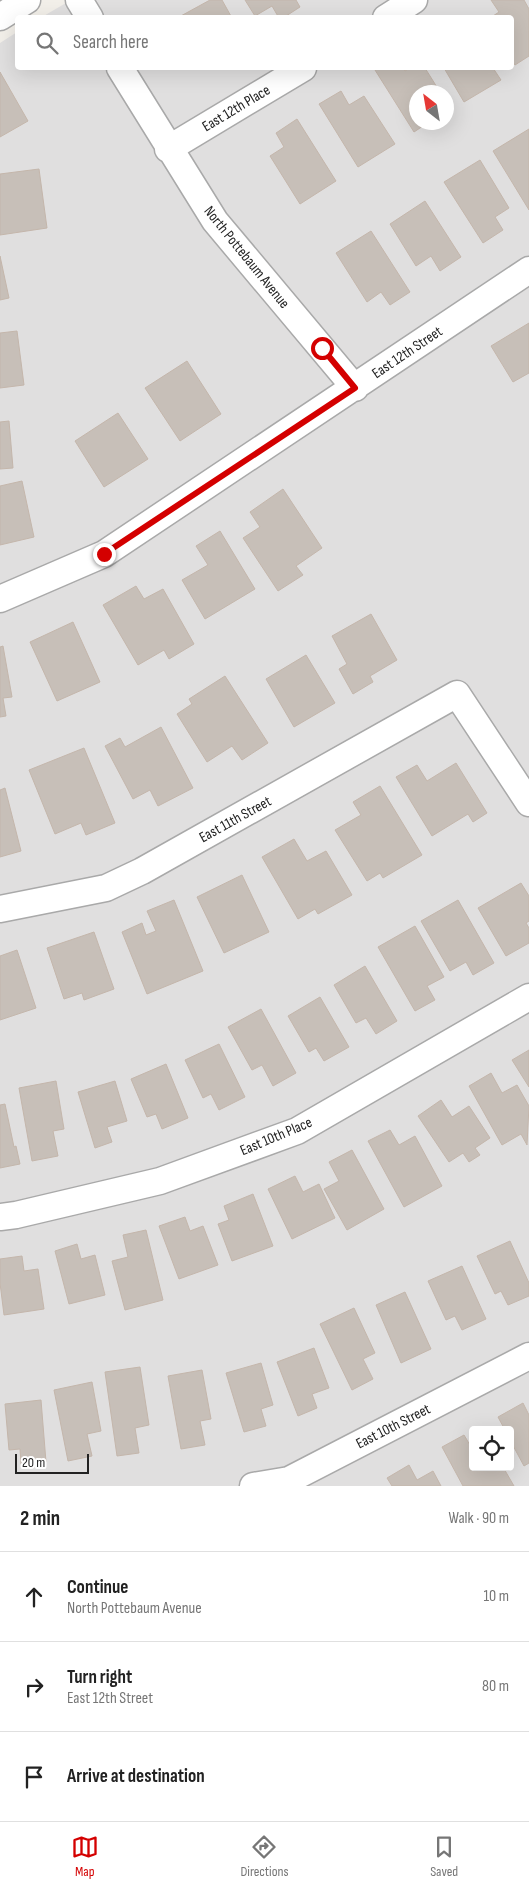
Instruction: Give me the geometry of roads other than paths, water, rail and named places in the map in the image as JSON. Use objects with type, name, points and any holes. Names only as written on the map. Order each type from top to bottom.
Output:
[{"type":"street","points":[[0,17],[27,0]]},
{"type":"street","points":[[79,0],[88,15]]},
{"type":"street","points":[[391,15],[414,0]]},
{"type":"street","name":"North Pottebaum Avenue","points":[[121,70],[168,149],[215,221],[355,388]]},
{"type":"street","name":"East 12th Place","points":[[168,149],[300,70]]},
{"type":"street","name":"East 12th Street","points":[[0,599],[104,554],[529,270]]},
{"type":"street","name":"East 11th Street","points":[[0,909],[106,888],[151,866],[457,694],[529,803]]},
{"type":"street","name":"East 10th Place","points":[[0,1217],[160,1181],[297,1131],[529,997]]},
{"type":"street","name":"East 10th Street","points":[[253,1486],[289,1480],[529,1356]]}]
